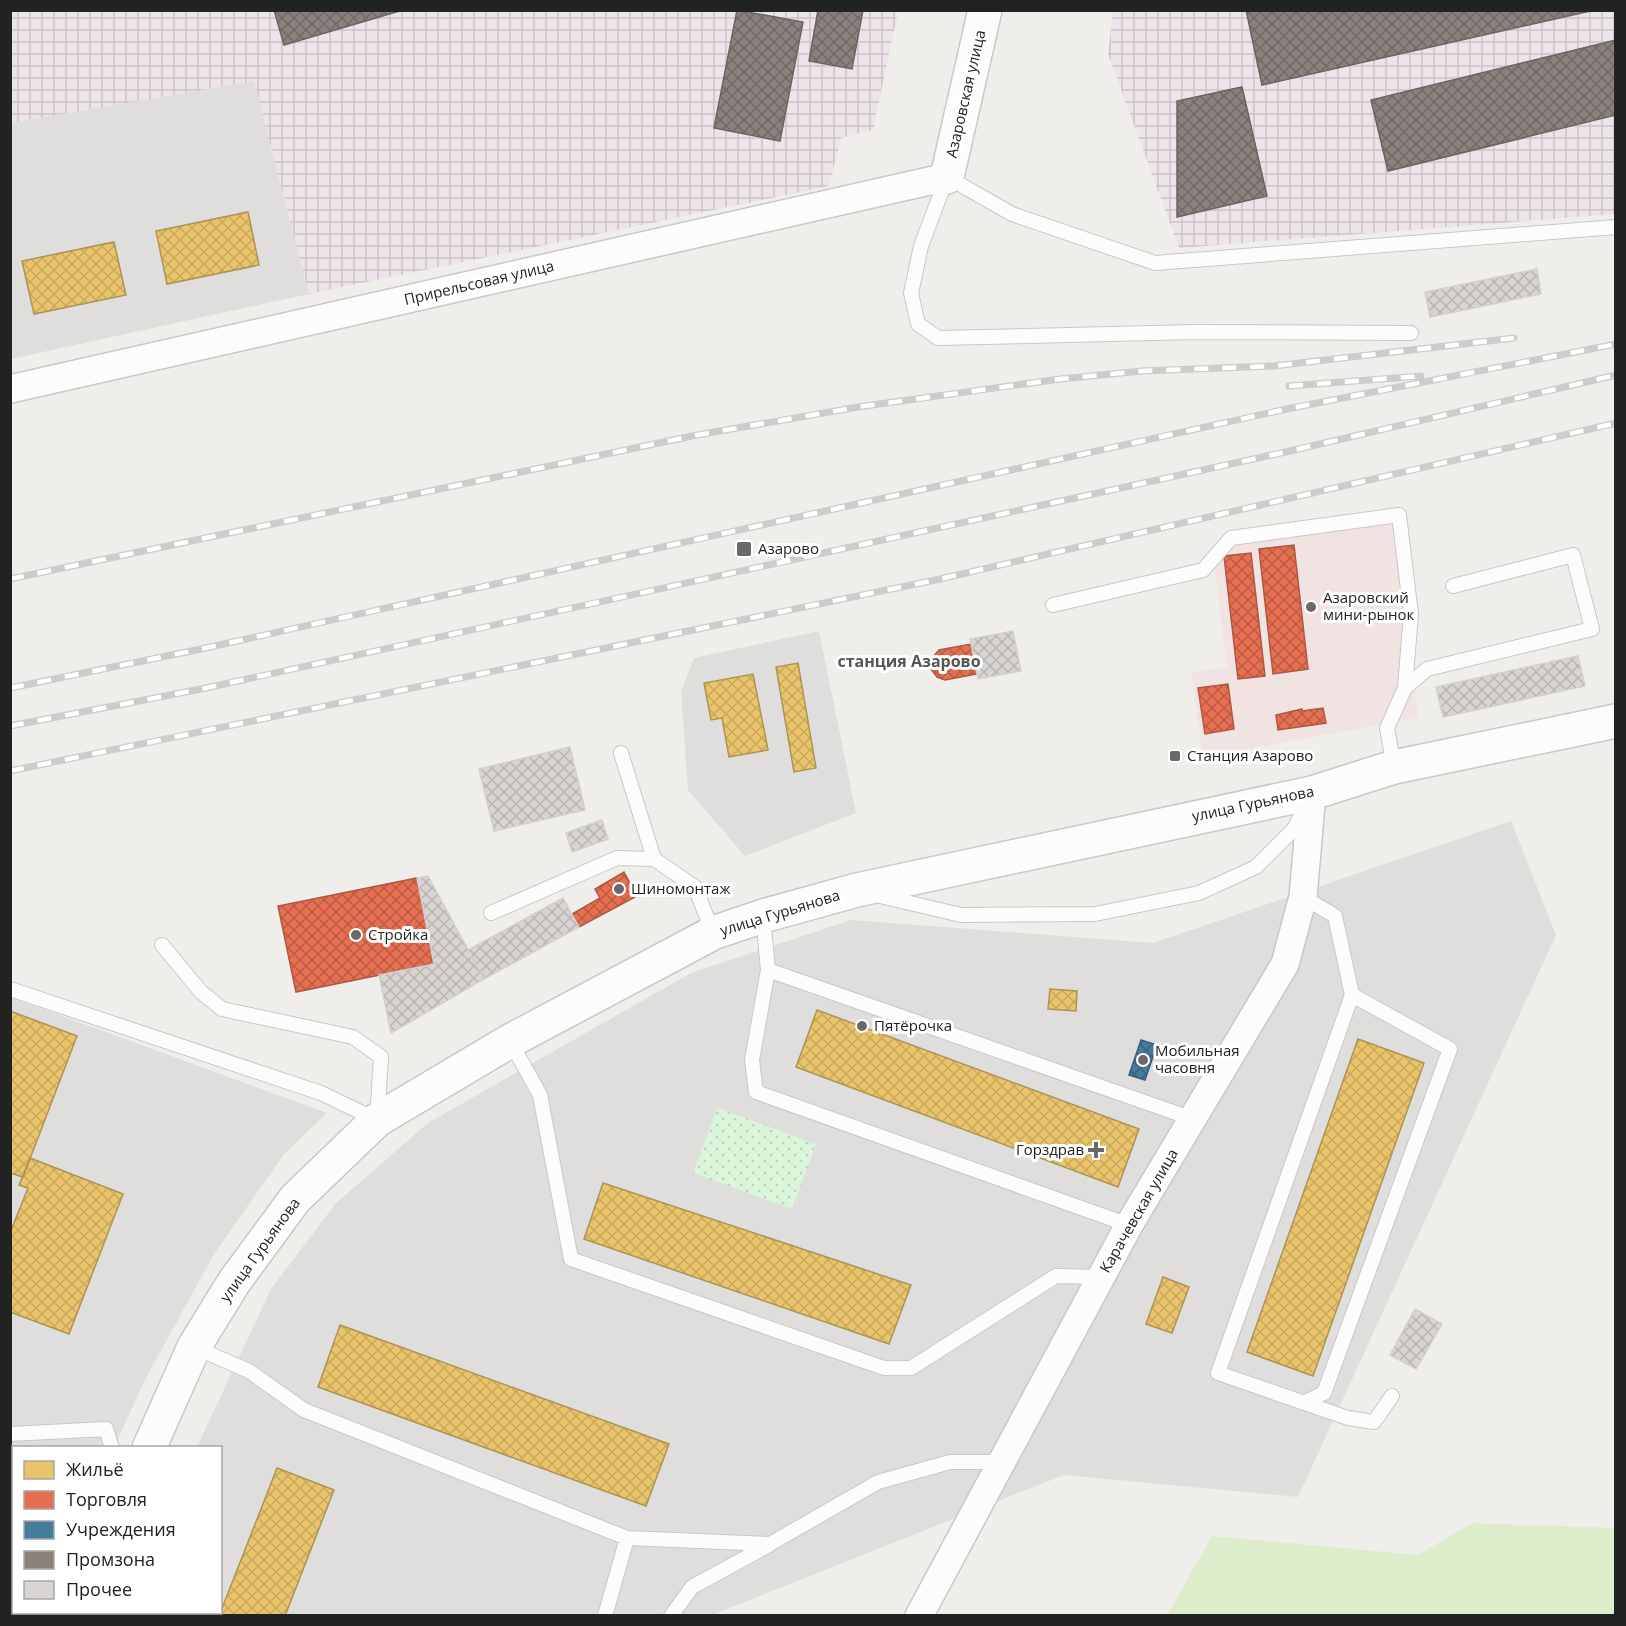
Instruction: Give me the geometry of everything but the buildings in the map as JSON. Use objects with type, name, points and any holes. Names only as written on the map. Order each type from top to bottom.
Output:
[{"type":"street","name":"Азаровская улица","points":[[947,177],[985,10]]},
{"type":"street","name":"Прирельсовая улица","points":[[10,389],[947,177]]},
{"type":"street","name":"улица Гурьянова","points":[[149,1446],[194,1347],[234,1282],[295,1199],[377,1120],[510,1041],[713,933],[857,890],[1088,838],[1312,793],[1394,767],[1616,721]]},
{"type":"street","name":"Карачевская улица","points":[[919,1616],[1129,1225],[1285,964],[1303,897],[1312,793]]},
{"type":"lane","points":[[1412,333],[1195,332],[938,338],[918,324],[911,293],[921,246],[947,177],[1012,214],[1155,263],[1616,227]]},
{"type":"lane","points":[[1053,605],[1203,570],[1232,538],[1399,515],[1411,614],[1405,688],[1387,728],[1394,767]]},
{"type":"lane","points":[[1405,688],[1427,669],[1592,629],[1573,555],[1453,586]]},
{"type":"lane","points":[[621,753],[654,860]]},
{"type":"lane","points":[[857,890],[961,915],[1095,914],[1199,893],[1256,867],[1294,829],[1312,793]]},
{"type":"lane","points":[[491,913],[617,858],[654,860],[695,886],[713,933]]},
{"type":"lane","points":[[1303,897],[1335,916],[1352,995],[1218,1373],[1348,1418],[1374,1422],[1392,1396]]},
{"type":"lane","points":[[764,916],[768,970],[752,1060],[756,1092],[1129,1225]]},
{"type":"lane","points":[[10,988],[321,1093],[377,1120],[381,1057],[354,1037],[222,1010],[201,992],[162,945]]},
{"type":"lane","points":[[768,970],[1193,1119]]},
{"type":"lane","points":[[1303,1403],[1324,1393],[1450,1048],[1352,995]]},
{"type":"lane","points":[[510,1041],[540,1095],[571,1259],[884,1368],[911,1368],[1056,1276],[1100,1277]]},
{"type":"lane","points":[[194,1347],[249,1371],[304,1410],[627,1538],[771,1544]]},
{"type":"lane","points":[[10,1434],[106,1429],[111,1446]]},
{"type":"lane","points":[[671,1616],[692,1587],[878,1482],[950,1462],[1000,1462]]},
{"type":"lane","points":[[605,1616],[627,1538]]},
{"type":"shaded area","points":[[11,11],[898,11],[873,130],[841,138],[829,186],[309,294],[254,81],[11,123]]},
{"type":"shaded area","points":[[1113,11],[1615,11],[1615,214],[1179,248],[1108,54]]},
{"type":"shaded area","points":[[254,81],[309,294],[11,359],[11,123]]},
{"type":"shaded area","name":"Азаровский мини-рынок","points":[[1392,523],[1418,718],[1203,757],[1191,672],[1227,667],[1212,546]]},
{"type":"shaded area","points":[[819,631],[856,813],[745,856],[688,790],[681,692],[694,658]]},
{"type":"shaded area","points":[[1511,821],[1556,935],[1298,1497],[1064,1475],[712,1615],[118,1616],[119,1614],[222,1614],[222,1446],[197,1446],[271,1289],[336,1203],[428,1123],[691,973],[851,920],[1153,943]]},
{"type":"shaded area","points":[[10,997],[327,1113],[285,1153],[214,1254],[146,1378],[114,1446],[12,1446],[12,1614],[42,1614],[41,1616],[10,1615]]},
{"type":"green space","points":[[717,1108],[816,1144],[792,1209],[693,1173]]},
{"type":"green space","points":[[1472,1523],[1615,1528],[1615,1615],[1167,1615],[1212,1536],[1418,1555]]},
{"type":"railway","points":[[10,579],[697,435],[858,407],[1060,379],[1142,371],[1274,366],[1514,338]]},
{"type":"railway","points":[[10,688],[201,649],[1282,410],[1616,344]]},
{"type":"railway","points":[[10,726],[206,688],[1290,451],[1616,375]]},
{"type":"railway","points":[[1289,386],[1421,376]]},
{"type":"railway","points":[[10,771],[940,579],[1616,423]]},
{"type":"place","name":"Азарово","points":[[744,549]]},
{"type":"place","name":"Азаровский мини-рынок","points":[[1311,607]]},
{"type":"place","name":"Станция Азарово","points":[[1175,756]]},
{"type":"place","name":"Шиномонтаж","points":[[619,889]]},
{"type":"place","name":"Стройка","points":[[356,935]]},
{"type":"place","name":"Пятёрочка","points":[[862,1026]]},
{"type":"place","name":"Мобильная часовня","points":[[1143,1060]]},
{"type":"place","name":"Горздрав","points":[[1096,1150]]},
{"type":"district","name":"станция Азарово","points":[[909,661]]}]
